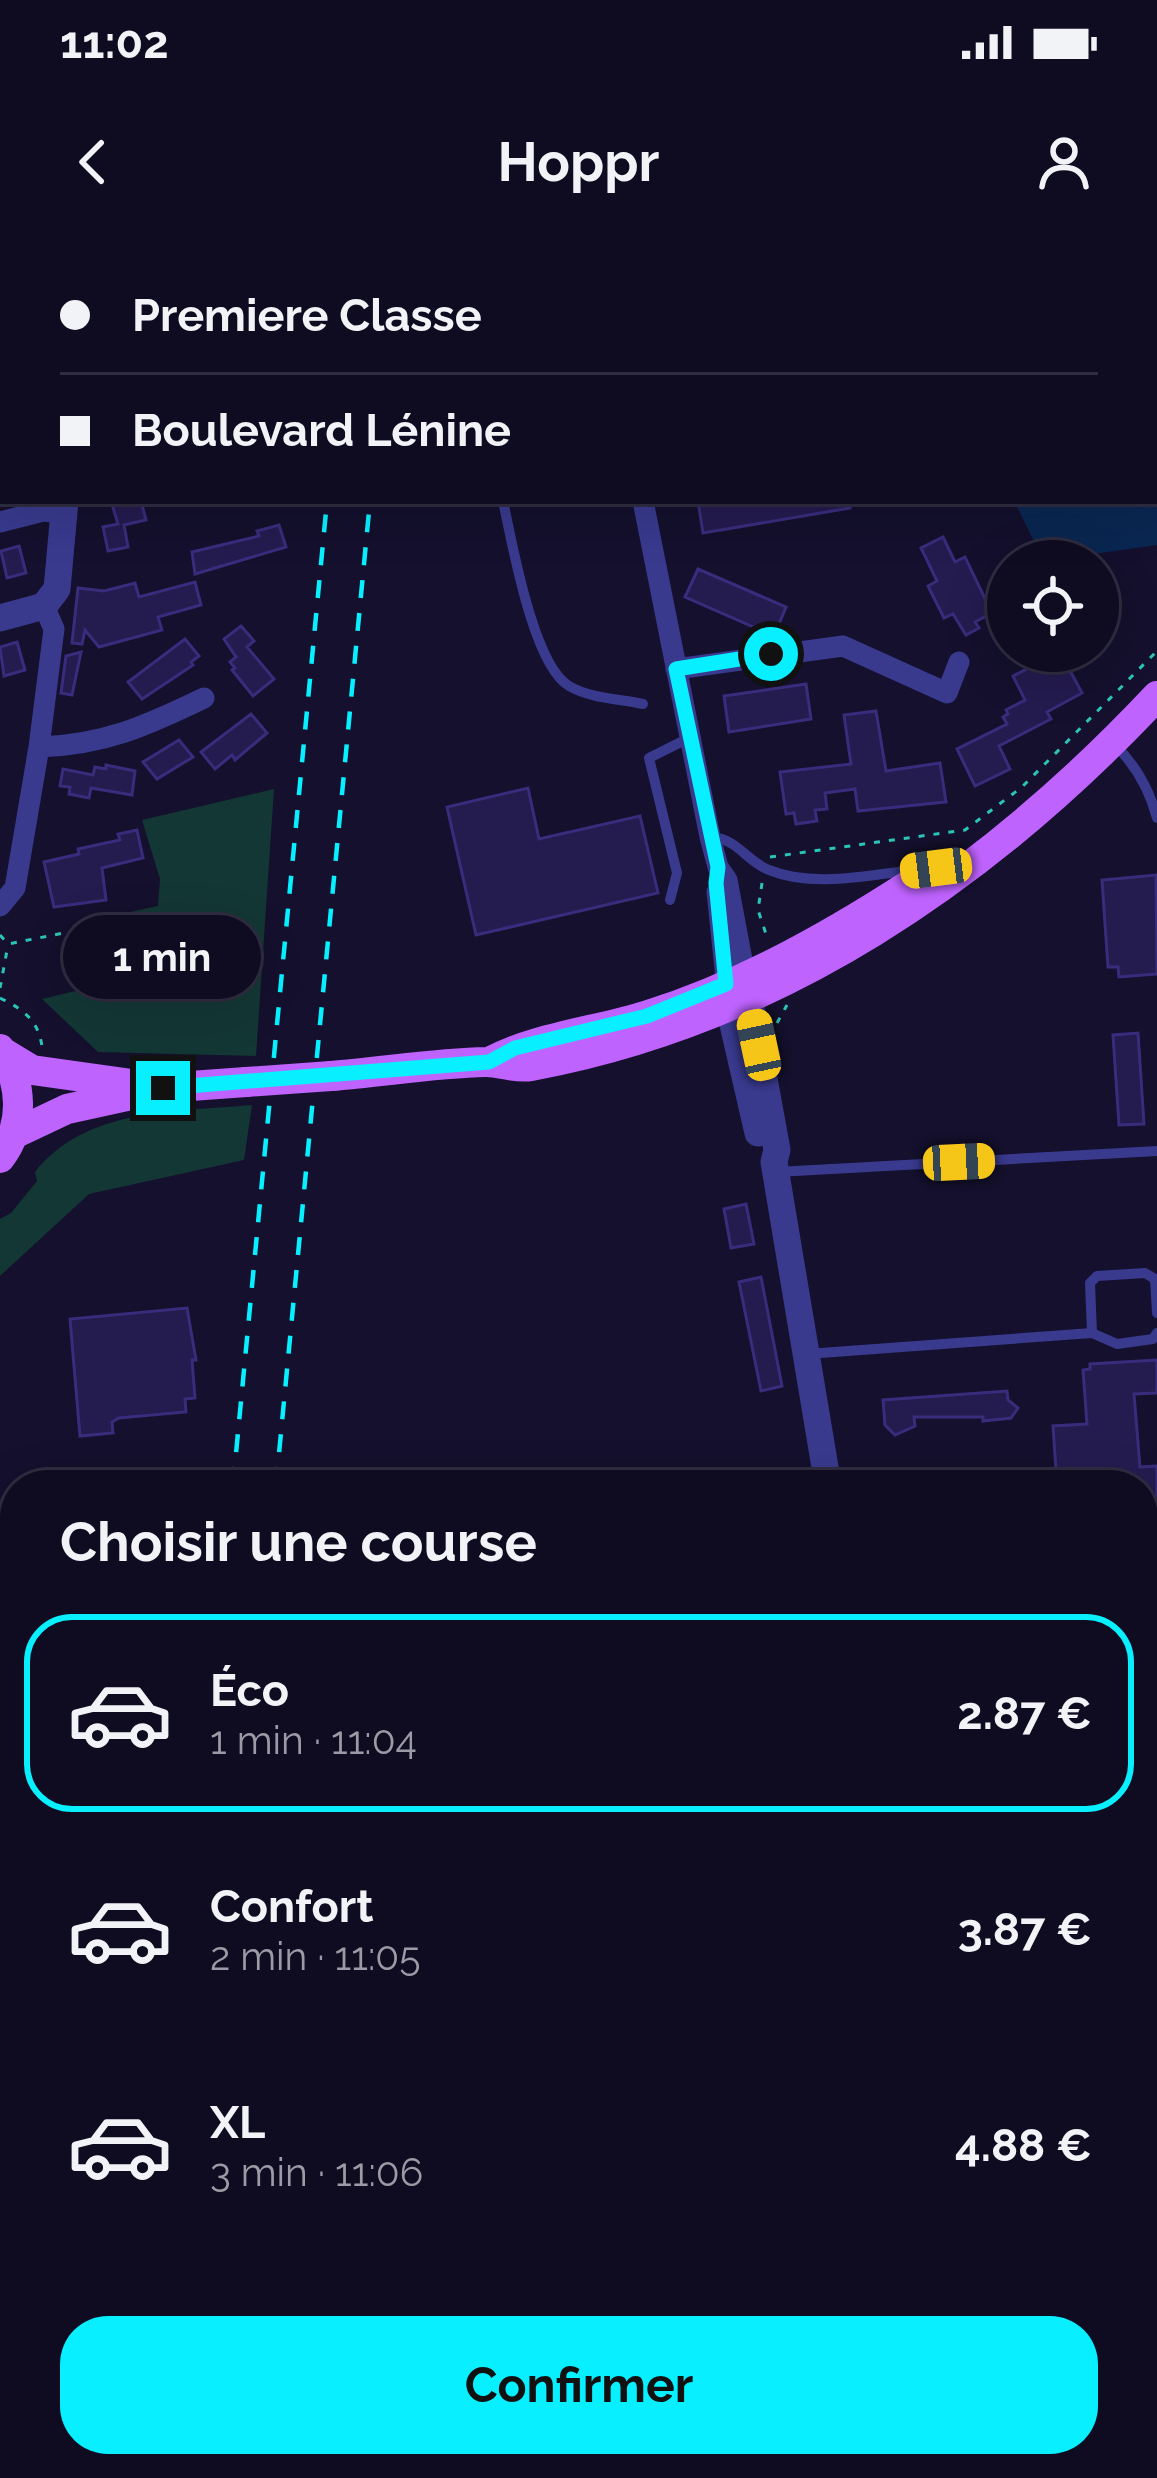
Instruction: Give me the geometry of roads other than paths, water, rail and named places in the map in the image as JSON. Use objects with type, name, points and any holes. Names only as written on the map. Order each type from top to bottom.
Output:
[{"type":"main road","points":[[737,992],[936,868],[1002,819],[1066,764],[1157,672]]},
{"type":"main road","points":[[7,1146],[67,1109],[163,1088],[489,1062],[515,1048],[794,979],[892,922],[990,851],[1113,743],[1157,695]]},
{"type":"main road","points":[[2,1051],[32,1070],[163,1088]]},
{"type":"main road","points":[[2,1051],[18,1089],[7,1146]]},
{"type":"street","points":[[644,504],[710,837],[727,880],[737,992],[763,1152],[775,1167],[825,1470]]},
{"type":"street","points":[[0,522],[64,507],[57,589],[44,606],[0,618]]},
{"type":"street","points":[[0,906],[16,887],[39,747],[55,629],[44,606]]},
{"type":"street","points":[[676,669],[843,646],[947,693],[959,662]]},
{"type":"street","points":[[39,747],[72,746],[130,734],[204,698]]},
{"type":"lane","points":[[504,504],[522,588],[556,675],[571,687],[643,704]]},
{"type":"lane","points":[[670,900],[676,873],[649,758],[691,736]]},
{"type":"lane","points":[[1113,743],[1144,781],[1157,818]]},
{"type":"lane","points":[[710,837],[733,842],[765,869],[807,878],[936,868]]},
{"type":"lane","points":[[775,1167],[1157,1150]]},
{"type":"lane","points":[[1092,1333],[1090,1283],[1097,1276],[1145,1273],[1155,1279],[1157,1313]]},
{"type":"lane","points":[[804,1354],[1092,1333],[1117,1344],[1153,1339],[1157,1334]]},
{"type":"water","points":[[1016,504],[1157,504],[1157,545],[1119,550],[1119,540],[1034,540]]},
{"type":"railway","points":[[234,1470],[327,504]]},
{"type":"railway","points":[[277,1470],[370,504]]}]
